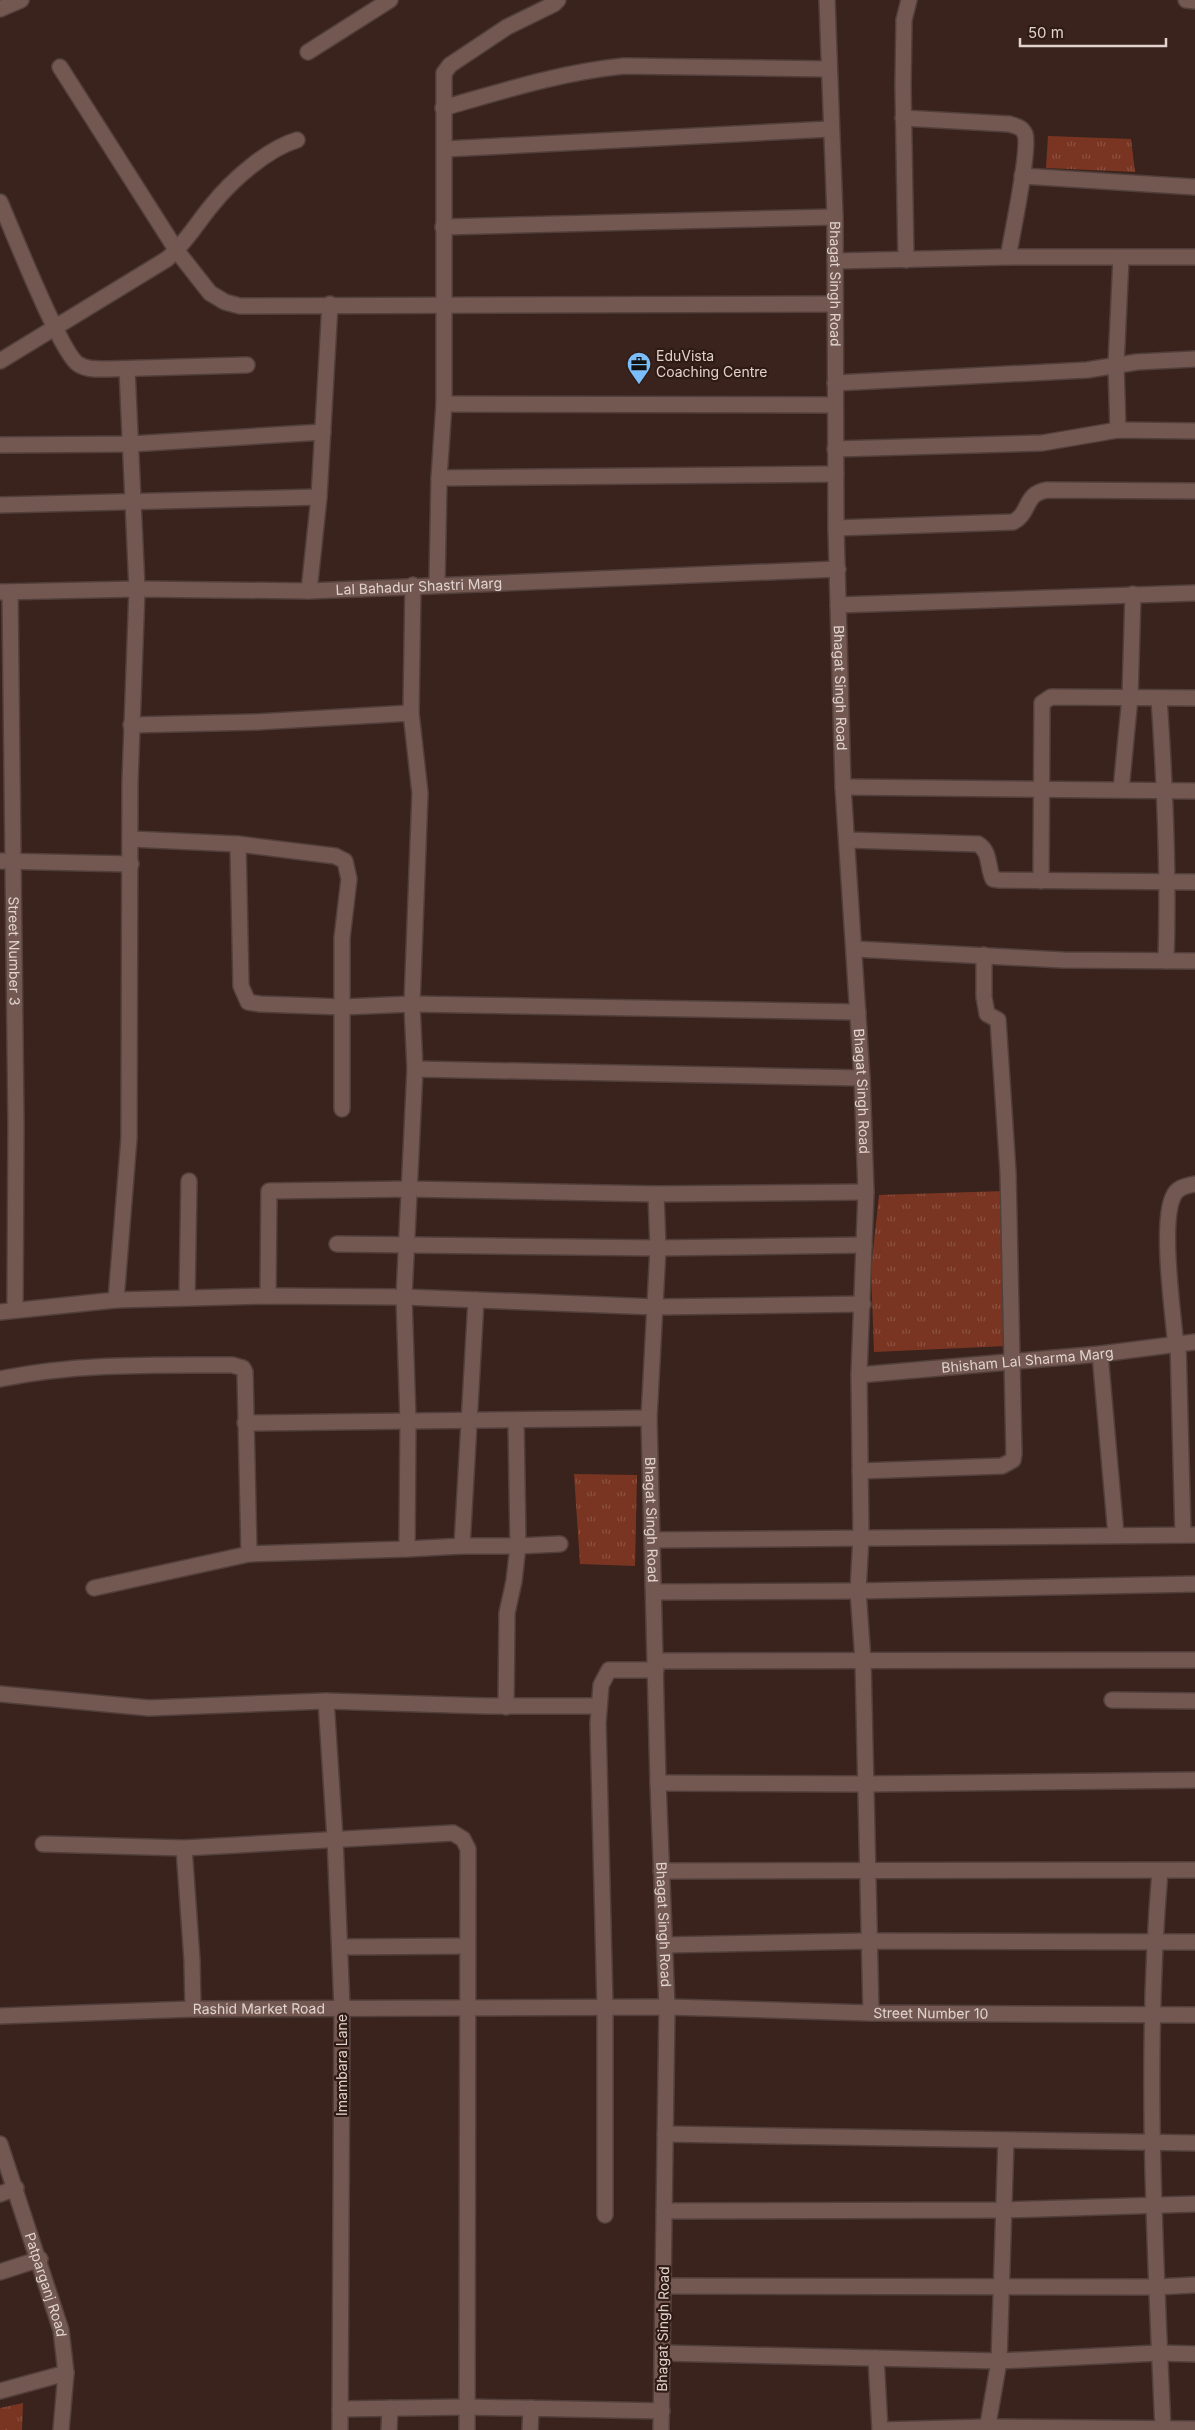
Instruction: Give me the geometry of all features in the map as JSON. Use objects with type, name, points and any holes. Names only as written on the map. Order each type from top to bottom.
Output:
[{"type":"street","points":[[0,9],[21,0]]},
{"type":"street","points":[[308,52],[390,0]]},
{"type":"street","name":"Bhagat Singh Road","points":[[826,0],[835,217],[836,528],[843,787],[855,949],[866,1192],[859,1375],[861,1537],[858,1591],[863,1660],[871,2013]]},
{"type":"street","points":[[906,260],[903,118],[904,20],[908,0]]},
{"type":"street","points":[[1186,0],[1195,1]]},
{"type":"street","points":[[437,585],[439,478],[444,404],[444,73],[450,65],[507,27],[555,1]]},
{"type":"street","points":[[60,67],[177,251],[210,293],[225,302],[240,306],[330,304],[835,304]]},
{"type":"street","points":[[443,108],[546,78],[616,67],[828,69]]},
{"type":"street","points":[[903,118],[1009,124],[1018,126],[1024,131],[1026,138],[1022,176],[1008,257]]},
{"type":"street","points":[[445,149],[831,129]]},
{"type":"street","points":[[0,361],[177,251],[213,203],[247,169],[285,144],[297,140]]},
{"type":"street","points":[[1022,176],[1195,187]]},
{"type":"street","points":[[0,202],[55,327],[70,355],[78,364],[89,369],[247,365]]},
{"type":"street","points":[[443,227],[835,217]]},
{"type":"street","points":[[835,261],[1008,257],[1195,257]]},
{"type":"street","points":[[1118,430],[1116,366],[1121,258]]},
{"type":"street","points":[[309,591],[319,497],[330,304]]},
{"type":"street","points":[[835,383],[1087,370],[1156,360],[1195,359]]},
{"type":"street","points":[[116,1300],[129,1138],[131,725],[137,589],[127,368]]},
{"type":"street","points":[[444,404],[835,405]]},
{"type":"street","points":[[835,449],[1042,443],[1118,430],[1195,431]]},
{"type":"street","points":[[0,445],[131,444],[323,432]]},
{"type":"street","points":[[439,478],[836,474]]},
{"type":"street","points":[[836,528],[1008,523],[1020,518],[1030,497],[1038,492],[1048,490],[1195,491]]},
{"type":"street","points":[[0,505],[319,497]]},
{"type":"street","name":"Lal Bahadur Shastri Marg","points":[[5,592],[137,589],[309,591],[413,585],[838,569]]},
{"type":"street","points":[[406,1549],[408,1421],[404,1297],[415,1069],[412,1004],[420,793],[411,713],[413,585]]},
{"type":"street","name":"Street Number 3","points":[[5,592],[7,861],[16,1116],[7,1311]]},
{"type":"street","points":[[838,605],[1195,593]]},
{"type":"street","points":[[1121,790],[1130,697],[1133,594]]},
{"type":"street","points":[[1041,881],[1042,702],[1051,697],[1195,698]]},
{"type":"street","points":[[1159,698],[1166,791],[1169,883],[1166,961]]},
{"type":"street","points":[[131,725],[257,722],[411,713]]},
{"type":"street","points":[[843,787],[1195,791]]},
{"type":"street","points":[[131,838],[238,844],[335,856],[345,861],[349,879],[342,938],[342,1109]]},
{"type":"street","points":[[847,840],[978,844],[984,848],[987,854],[993,878],[1041,881],[1195,882]]},
{"type":"street","points":[[238,844],[241,986],[248,1002],[343,1007],[412,1004],[858,1012]]},
{"type":"street","points":[[7,861],[131,864]]},
{"type":"street","points":[[855,949],[1195,961]]},
{"type":"street","points":[[860,1471],[1002,1466],[1013,1460],[1013,1360],[1008,1172],[998,1020],[987,1014],[984,997],[984,955]]},
{"type":"street","points":[[415,1069],[862,1078]]},
{"type":"street","points":[[187,1298],[189,1181]]},
{"type":"street","points":[[653,1540],[1189,1535],[1178,1342],[1175,1337],[1170,1280],[1168,1221],[1173,1197],[1180,1187],[1195,1184]]},
{"type":"street","points":[[268,1296],[269,1191],[408,1189],[656,1194],[866,1192]]},
{"type":"street","name":"Bhagat Singh Road","points":[[656,1194],[658,1248],[649,1418],[658,1784],[667,2007],[661,2430]]},
{"type":"street","points":[[337,1244],[658,1248],[864,1245]]},
{"type":"street","points":[[7,1311],[116,1300],[268,1296],[404,1297],[656,1307],[863,1304]]},
{"type":"street","points":[[462,1546],[476,1300]]},
{"type":"street","name":"Bhisham Lal Sharma Marg","points":[[859,1375],[1013,1360],[1100,1354],[1178,1342],[1195,1342]]},
{"type":"street","points":[[1100,1354],[1116,1535]]},
{"type":"street","points":[[0,1379],[38,1371],[88,1366],[237,1365],[243,1368],[245,1372],[249,1554]]},
{"type":"street","points":[[245,1423],[649,1418]]},
{"type":"street","points":[[506,1707],[507,1612],[514,1581],[518,1546],[516,1420]]},
{"type":"street","points":[[94,1588],[249,1554],[560,1544]]},
{"type":"street","points":[[654,1592],[858,1591],[1195,1584]]},
{"type":"street","points":[[605,2215],[605,2008],[599,1706],[600,1685],[609,1670],[656,1666],[863,1660],[1195,1660]]},
{"type":"street","points":[[0,1694],[149,1708],[326,1701],[506,1707],[599,1706]]},
{"type":"street","points":[[1112,1700],[1195,1701]]},
{"type":"street","name":"Imambara Lane","points":[[326,1701],[335,1838],[342,2008],[340,2430]]},
{"type":"street","points":[[658,1784],[866,1784],[1195,1780]]},
{"type":"street","points":[[43,1844],[184,1848],[335,1838],[453,1833],[460,1836],[468,1849],[467,2430]]},
{"type":"street","points":[[184,1848],[192,1960],[193,2010]]},
{"type":"street","points":[[1160,1870],[1154,1942],[1152,2205],[1163,2429]]},
{"type":"street","points":[[662,1871],[1195,1870]]},
{"type":"street","points":[[665,1945],[869,1941],[1195,1942]]},
{"type":"street","points":[[340,1947],[468,1946]]},
{"type":"street","name":"Rashid Market Road","points":[[0,2016],[193,2010],[667,2007]]},
{"type":"street","name":"Street Number 10","points":[[667,2007],[871,2013],[1195,2015]]},
{"type":"street","points":[[666,2134],[1152,2144],[1195,2143]]},
{"type":"street","points":[[987,2429],[999,2361],[1006,2140]]},
{"type":"street","name":"Patparganj Road","points":[[0,2144],[40,2259],[61,2330],[66,2373],[61,2430]]},
{"type":"street","points":[[0,2194],[16,2188]]},
{"type":"street","points":[[664,2211],[1004,2210],[1195,2204]]},
{"type":"street","points":[[0,2272],[40,2259]]},
{"type":"street","points":[[663,2286],[1156,2287],[1195,2285]]},
{"type":"street","points":[[662,2353],[999,2361],[1158,2353],[1195,2354]]},
{"type":"street","points":[[876,2358],[880,2430],[1195,2429]]},
{"type":"street","points":[[0,2391],[66,2373]]},
{"type":"street","points":[[340,2409],[467,2407],[662,2411]]},
{"type":"street","points":[[389,2430],[390,2408]]},
{"type":"street","points":[[530,2430],[531,2408]]},
{"type":"green space","points":[[1048,136],[1131,139],[1135,172],[1046,168]]},
{"type":"green space","points":[[1005,1191],[1006,1346],[874,1352],[871,1269],[879,1195]]},
{"type":"green space","points":[[574,1474],[637,1475],[635,1566],[580,1564]]},
{"type":"green space","points":[[23,2403],[22,2430],[0,2430],[0,2408]]},
{"type":"place","name":"EduVista Coaching Centre","points":[[639,385]]}]
